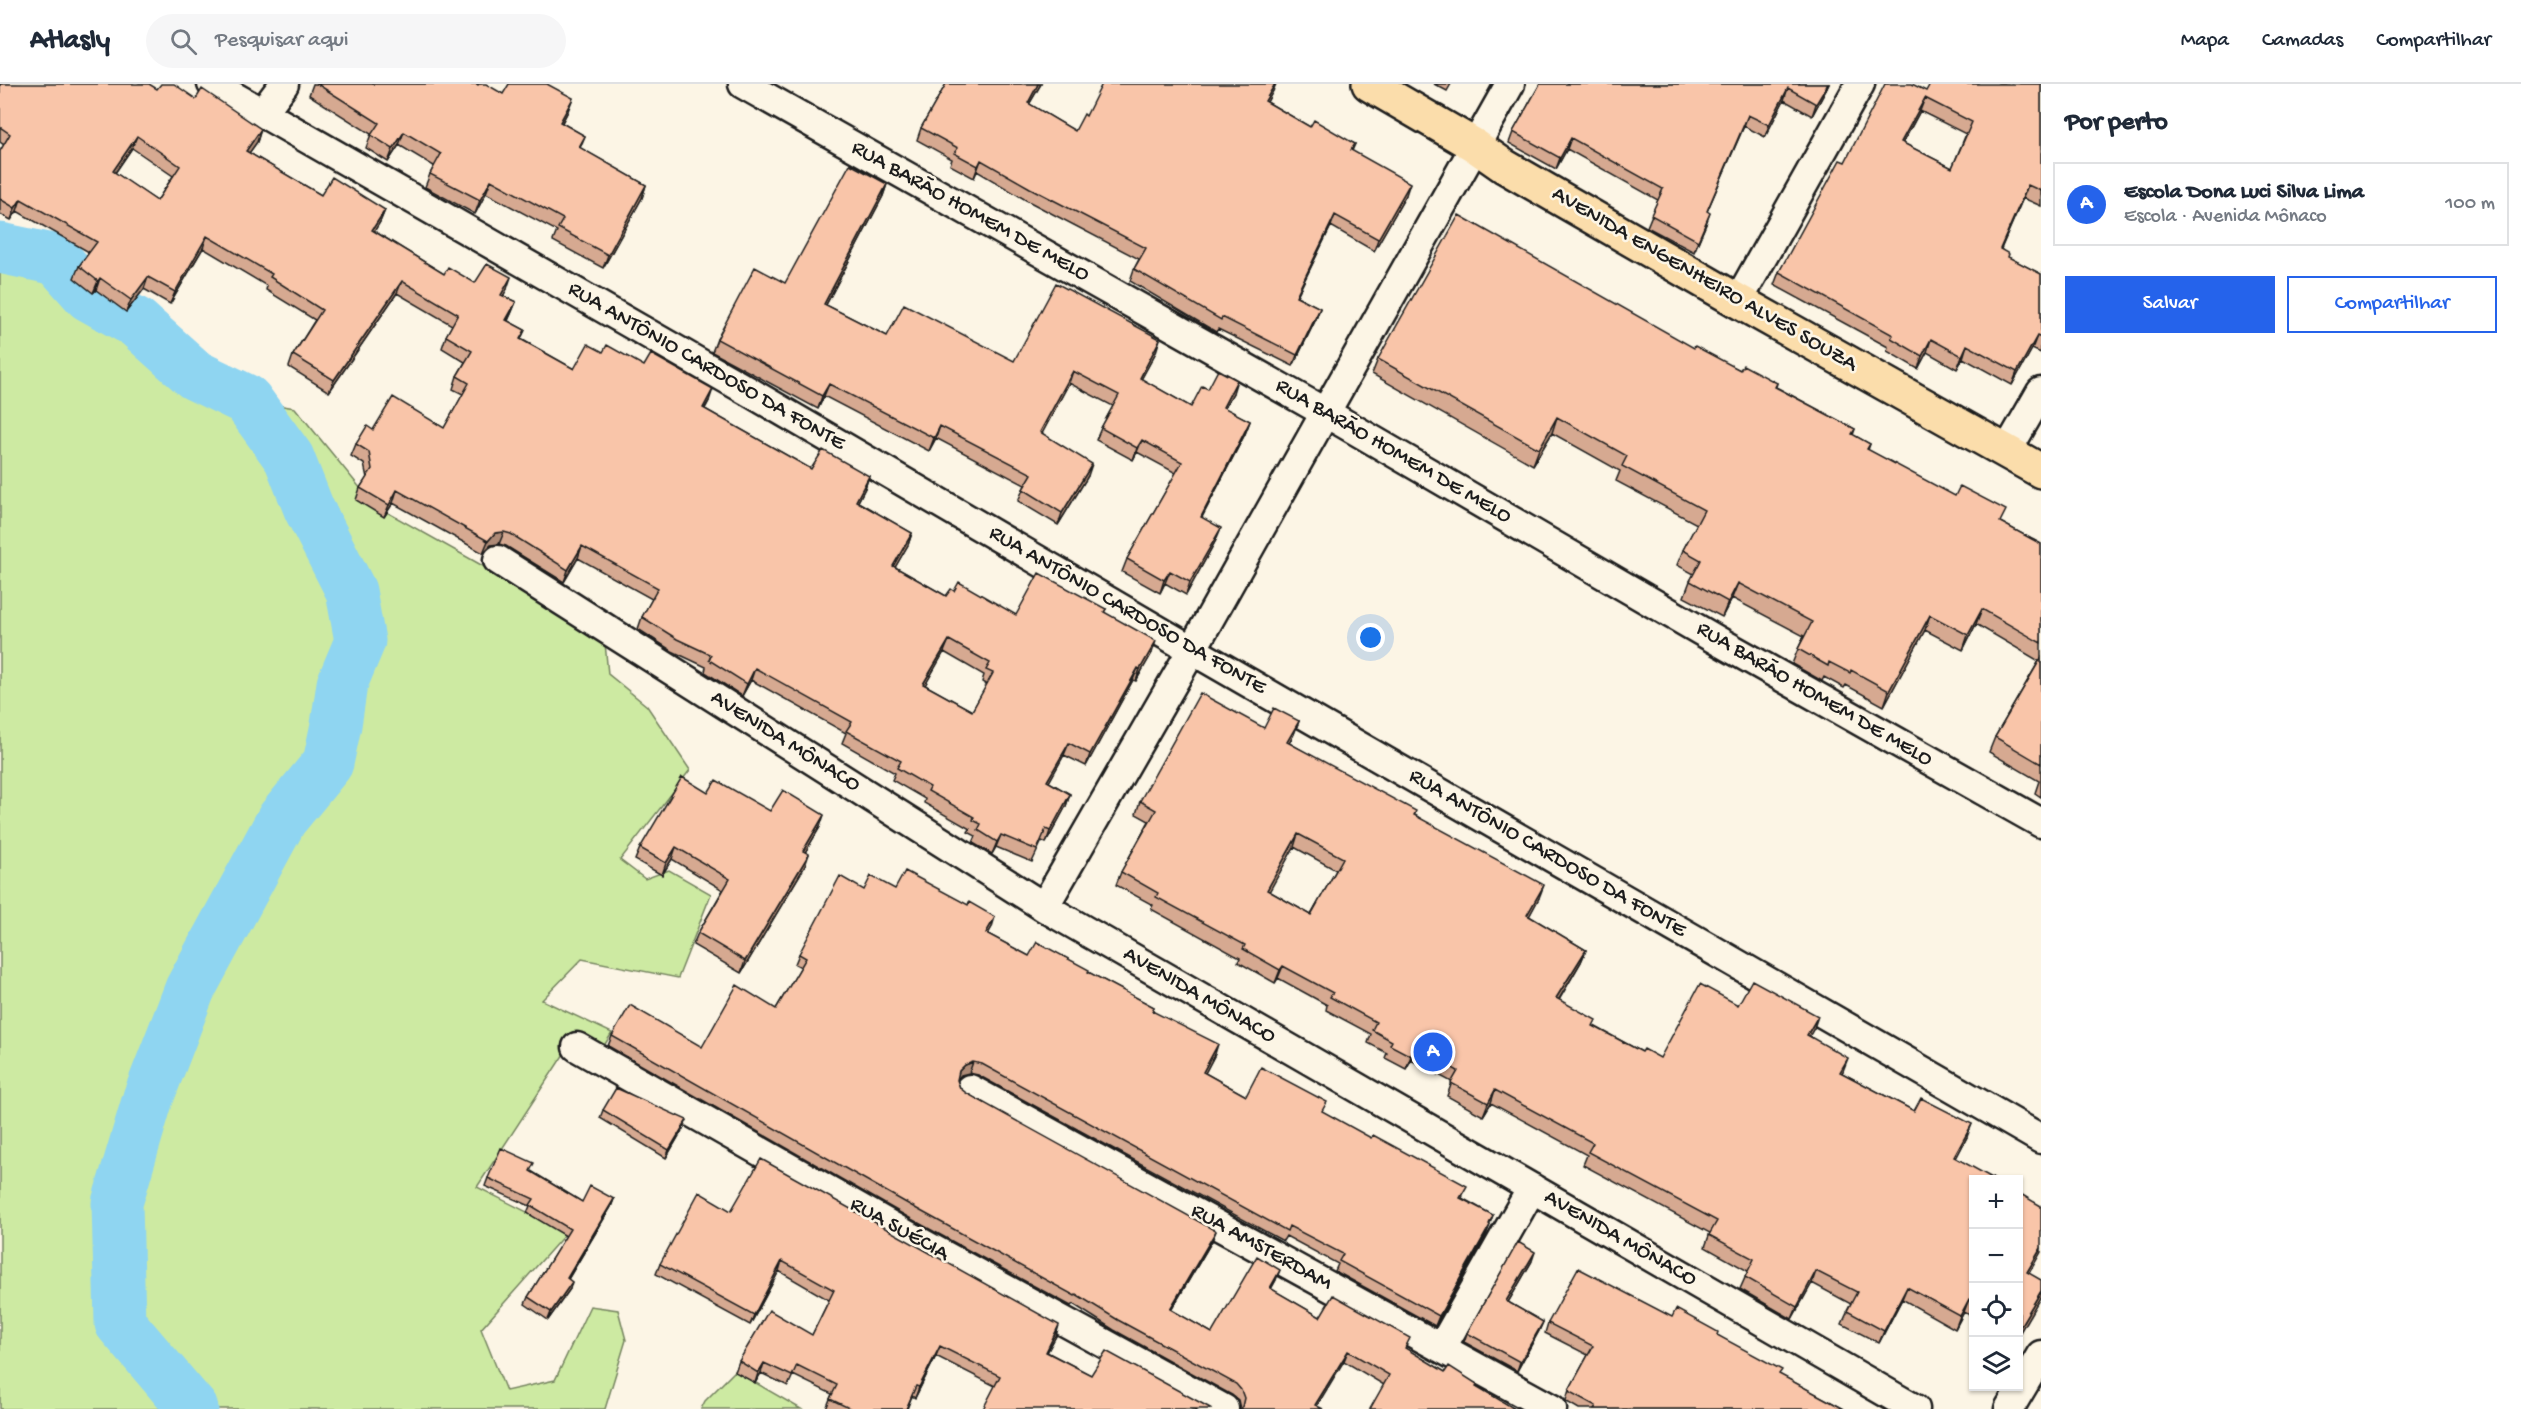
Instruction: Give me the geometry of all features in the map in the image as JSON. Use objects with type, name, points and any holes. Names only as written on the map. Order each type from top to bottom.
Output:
[{"type":"main road","name":"AVENIDA ENGENHEIRO ALVES SOUZA","points":[[1370,84],[1474,145],[1504,166],[1738,301],[2041,471]]},
{"type":"street","name":"RUA ANTÔNIO CARDOSO DA FONTE","points":[[212,84],[748,391],[1192,650],[2041,1139]]},
{"type":"street","points":[[263,112],[284,84]]},
{"type":"street","name":"RUA BARÃO HOMEM DE MELO","points":[[742,84],[1326,413],[1720,642],[2041,823]]},
{"type":"street","points":[[1044,907],[1192,650],[1510,84]]},
{"type":"street","points":[[1738,301],[1860,84]]},
{"type":"street","points":[[2007,451],[2041,392]]},
{"type":"street","name":"AVENIDA MÔNACO","points":[[498,560],[1044,907],[1915,1409]]},
{"type":"street","name":"RUA SUÉCIA","points":[[577,1047],[905,1234],[1224,1409]]},
{"type":"street","name":"RUA AMSTERDAM","points":[[970,1089],[1552,1409]]},
{"type":"street","points":[[1442,1347],[1532,1188]]},
{"type":"street","points":[[2009,1409],[2041,1355]]},
{"type":"green space","points":[[0,248],[57,260],[89,296],[137,323],[195,375],[247,400],[295,408],[374,505],[483,566],[524,586],[605,643],[608,674],[647,706],[690,770],[620,860],[645,879],[669,870],[711,894],[678,978],[582,959],[542,1000],[612,1033],[602,1049],[575,1037],[477,1187],[567,1232],[481,1329],[506,1391],[555,1380],[590,1306],[618,1310],[626,1340],[605,1409],[0,1409]]},
{"type":"green space","points":[[735,1371],[801,1409],[701,1409],[705,1401]]},
{"type":"building","points":[[0,84],[149,84],[157,89],[161,84],[174,84],[196,99],[202,89],[261,129],[246,151],[321,195],[332,177],[385,210],[372,230],[444,274],[448,267],[475,283],[487,264],[511,277],[501,295],[516,302],[506,320],[525,330],[520,339],[574,369],[588,344],[603,352],[607,345],[644,366],[651,354],[713,389],[703,408],[811,469],[823,450],[869,476],[856,501],[912,533],[893,566],[946,596],[951,589],[954,591],[959,582],[1016,615],[1039,573],[1106,609],[1104,612],[1156,641],[1140,669],[1138,668],[1090,754],[1069,743],[1047,781],[1070,794],[1050,831],[1046,829],[1037,850],[1001,835],[997,842],[978,830],[981,824],[973,820],[974,817],[928,791],[930,787],[897,768],[901,761],[846,731],[852,722],[755,668],[747,684],[709,660],[711,655],[677,639],[642,617],[658,588],[582,546],[568,570],[511,534],[495,533],[488,541],[397,490],[389,505],[360,488],[372,469],[369,452],[356,444],[367,426],[373,430],[393,397],[444,428],[469,383],[457,376],[472,351],[446,336],[458,314],[402,281],[334,380],[293,355],[322,310],[270,277],[272,274],[207,236],[175,292],[148,277],[131,300],[100,278],[98,281],[79,266],[97,242],[21,199],[15,208],[0,199],[0,151],[10,134],[0,127]],"holes":[[[137,136],[180,166],[157,201],[113,171]],[[949,640],[990,663],[986,670],[993,673],[972,711],[923,684]]]},
{"type":"building","points":[[317,84],[486,84],[503,94],[509,84],[547,84],[573,98],[560,122],[585,136],[579,147],[646,185],[608,255],[558,228],[563,219],[491,180],[480,200],[430,174],[441,154],[404,132],[393,149],[371,135],[379,123]]},
{"type":"building","points":[[946,84],[1038,84],[1028,103],[1075,131],[1084,114],[1086,116],[1102,84],[1275,84],[1265,101],[1310,127],[1314,120],[1355,144],[1351,150],[1410,183],[1378,239],[1335,215],[1296,296],[1320,308],[1297,355],[1222,317],[1221,320],[1134,269],[1146,248],[981,160],[978,166],[954,153],[958,148],[921,128]]},
{"type":"building","points":[[1540,84],[1828,84],[1816,104],[1788,88],[1769,125],[1748,115],[1707,211],[1710,213],[1698,241],[1651,215],[1663,189],[1571,138],[1560,158],[1513,132]]},
{"type":"building","points":[[1885,84],[1912,84],[1926,91],[1930,84],[2041,84],[2041,191],[2028,185],[2000,249],[2009,254],[2008,257],[2041,274],[2041,338],[2037,336],[2017,372],[1967,345],[1962,356],[1931,339],[1922,356],[1891,338],[1893,335],[1779,272],[1840,160],[1845,162]],"holes":[[[1925,98],[1972,122],[1952,168],[1901,142]]]},
{"type":"building","points":[[850,164],[887,184],[824,304],[887,336],[904,304],[1014,361],[1056,283],[1160,339],[1140,378],[1191,407],[1202,386],[1208,389],[1218,370],[1237,380],[1223,407],[1250,421],[1201,517],[1221,528],[1190,582],[1170,571],[1164,580],[1127,559],[1182,462],[1142,440],[1137,448],[1101,428],[1119,395],[1073,371],[1040,432],[1092,464],[1062,513],[1023,489],[1032,474],[940,426],[934,438],[829,384],[822,396],[717,339],[755,267],[785,283]]},
{"type":"building","points":[[1459,215],[1694,348],[1695,346],[1740,370],[1743,365],[1777,383],[1775,387],[1855,429],[1852,434],[1870,444],[1867,449],[1955,496],[1960,486],[2006,510],[2000,522],[2041,544],[2041,643],[1982,609],[1968,635],[1930,615],[1889,691],[1851,670],[1850,673],[1829,662],[1828,666],[1798,649],[1812,622],[1738,583],[1728,602],[1690,581],[1701,560],[1683,550],[1704,510],[1622,466],[1627,456],[1557,417],[1539,449],[1378,359]]},
{"type":"building","points":[[2041,658],[2041,764],[1995,737]]},
{"type":"building","points":[[1200,693],[1264,728],[1274,708],[1299,721],[1287,742],[1416,811],[1414,815],[1544,885],[1527,915],[1586,950],[1556,998],[1596,1020],[1593,1026],[1642,1052],[1644,1049],[1660,1058],[1700,984],[1738,1005],[1752,980],[1818,1016],[1807,1035],[1848,1058],[1840,1072],[1914,1111],[1921,1098],[1972,1124],[1954,1157],[1987,1175],[1969,1175],[1969,1299],[1960,1316],[1907,1287],[1884,1331],[1847,1311],[1857,1292],[1816,1271],[1797,1307],[1745,1277],[1754,1259],[1709,1235],[1717,1221],[1588,1152],[1593,1143],[1495,1090],[1488,1103],[1451,1083],[1458,1071],[1416,1047],[1411,1056],[1390,1045],[1392,1041],[1372,1030],[1376,1022],[1330,997],[1333,993],[1283,966],[1280,970],[1243,949],[1245,945],[1156,897],[1158,893],[1121,872],[1156,810],[1140,801]],"holes":[[[1298,834],[1343,858],[1311,915],[1267,890]]]},
{"type":"building","points":[[682,777],[708,793],[716,780],[770,811],[783,790],[824,815],[803,851],[809,854],[745,961],[698,933],[730,879],[676,847],[666,863],[640,848]]},
{"type":"building","points":[[905,871],[995,917],[986,933],[1029,956],[1037,942],[1154,1007],[1152,1011],[1218,1044],[1203,1072],[1246,1096],[1261,1067],[1327,1102],[1322,1111],[1371,1138],[1373,1135],[1467,1186],[1460,1198],[1493,1215],[1490,1225],[1439,1316],[1339,1261],[1343,1254],[1289,1226],[1287,1231],[982,1064],[973,1062],[965,1065],[959,1071],[957,1080],[960,1088],[966,1093],[1216,1231],[1170,1309],[1212,1333],[1257,1256],[1280,1270],[1270,1288],[1320,1317],[1333,1295],[1410,1338],[1405,1348],[1445,1372],[1449,1366],[1477,1384],[1476,1386],[1515,1409],[1370,1409],[1389,1375],[1348,1351],[1315,1405],[1323,1409],[1240,1409],[1244,1398],[1236,1384],[1118,1320],[1076,1294],[1075,1296],[917,1209],[612,1036],[630,1005],[702,1047],[737,985],[776,1009],[806,958],[799,954],[840,876],[864,890],[871,876],[895,889]]},
{"type":"building","points":[[616,1088],[687,1120],[669,1150],[603,1110]]},
{"type":"building","points":[[501,1148],[534,1163],[530,1171],[582,1202],[590,1186],[614,1199],[567,1278],[572,1282],[551,1312],[528,1297],[570,1229],[530,1205],[534,1199],[488,1178]]},
{"type":"building","points":[[761,1159],[1059,1325],[1046,1352],[1091,1375],[1106,1351],[1212,1409],[983,1409],[1000,1376],[940,1346],[919,1387],[916,1386],[906,1409],[851,1409],[830,1399],[837,1385],[797,1365],[792,1376],[764,1363],[758,1373],[739,1361],[769,1310],[812,1335],[834,1290],[782,1261],[754,1315],[660,1264],[699,1192],[731,1211]]},
{"type":"building","points":[[2023,1195],[2041,1206],[2041,1248],[2027,1272],[2041,1280],[2041,1291],[2023,1321]]},
{"type":"building","points":[[1518,1242],[1535,1252],[1506,1301],[1543,1322],[1520,1362],[1467,1333]]},
{"type":"building","points":[[1578,1268],[1672,1317],[1676,1309],[1718,1332],[1717,1335],[1782,1370],[1779,1374],[1844,1409],[1594,1409],[1596,1406],[1569,1390],[1593,1346],[1548,1323]]},
{"type":"waterway","points":[[0,248],[57,260],[89,296],[137,323],[195,375],[247,400],[289,458],[309,509],[351,591],[360,641],[342,684],[328,763],[282,819],[190,989],[148,1098],[117,1203],[120,1323],[193,1409]]},
{"type":"place","name":"Escola Dona Luci Silva Lima","points":[[1433,1052]]}]
